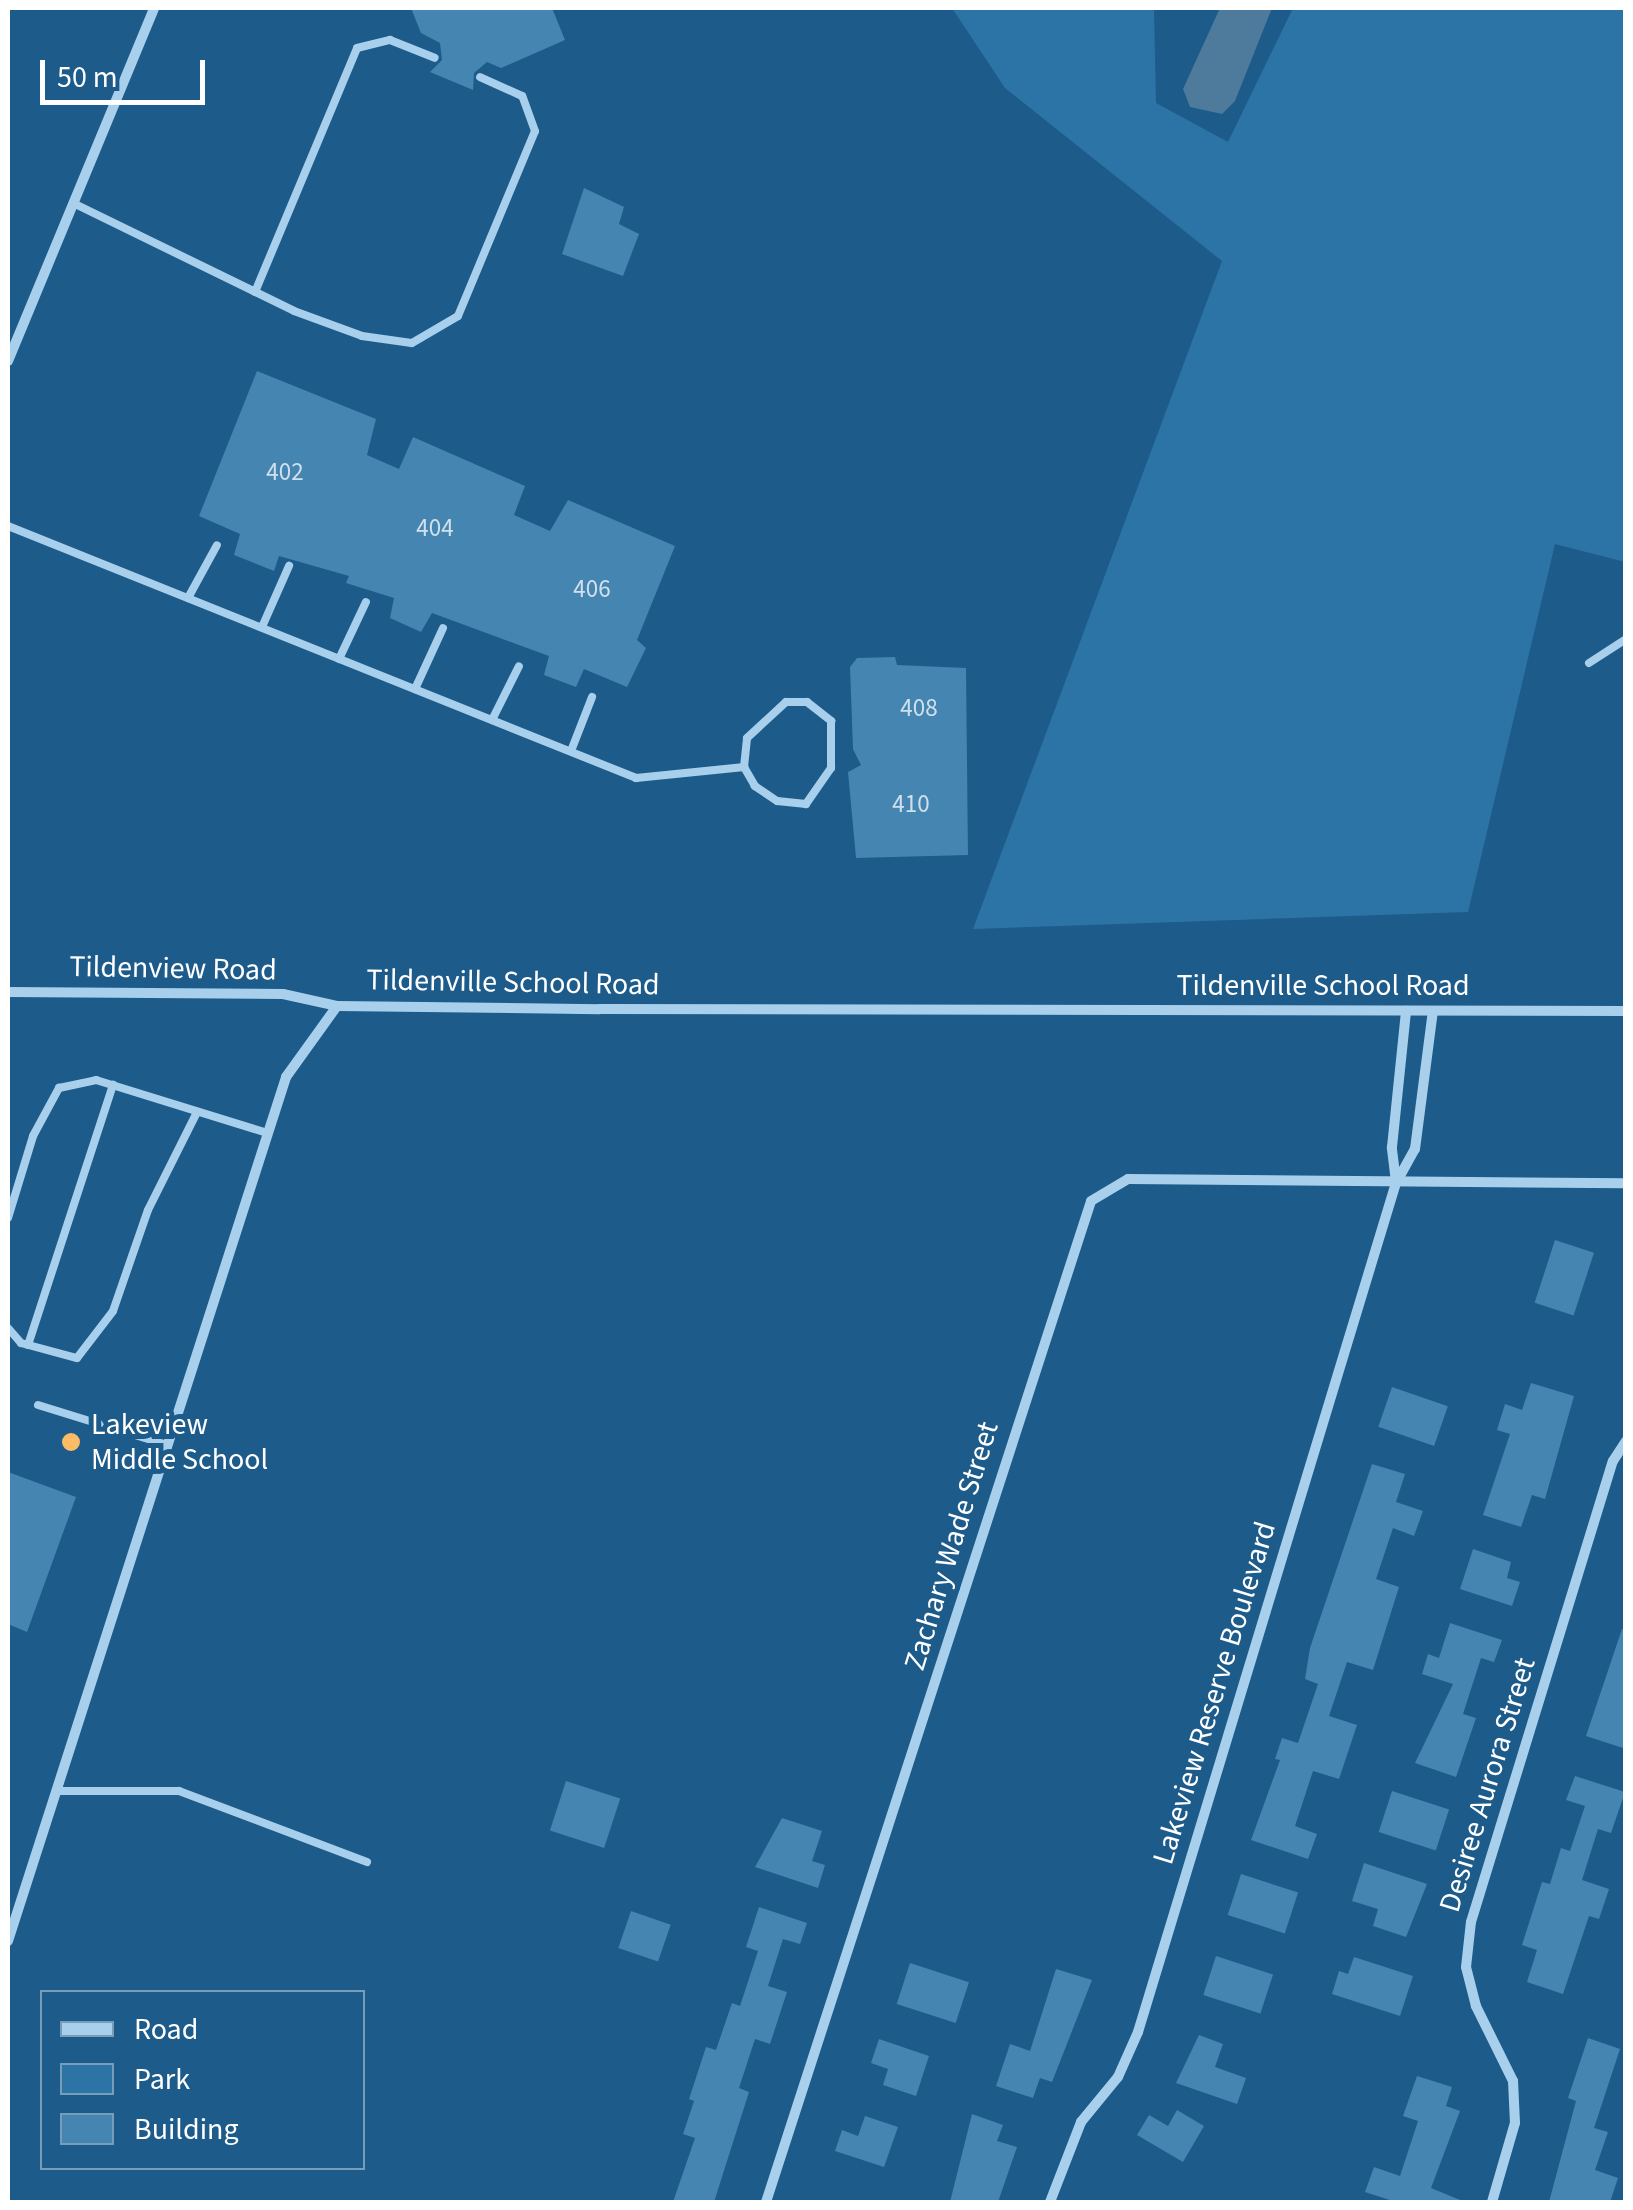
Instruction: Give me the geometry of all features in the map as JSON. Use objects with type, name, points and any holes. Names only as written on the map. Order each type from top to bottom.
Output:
[{"type":"street","points":[[8,361],[154,8]]},
{"type":"street","name":"Tildenview Road","points":[[8,992],[283,994],[336,1006]]},
{"type":"street","name":"Tildenville School Road","points":[[8,1941],[164,1444],[267,1133],[300,1049],[336,1006],[1626,1010]]},
{"type":"street","name":"Lakeview Reserve Boulevard","points":[[1396,1183],[1392,1147],[1406,1011]]},
{"type":"street","name":"Lakeview Reserve Boulevard","points":[[1050,2202],[1082,2122],[1118,2077],[1138,2032],[1396,1183],[1415,1149],[1434,1011]]},
{"type":"street","name":"Zachary Wade Street","points":[[766,2202],[1091,1200],[1128,1179],[1396,1183]]},
{"type":"street","points":[[1396,1183],[1626,1183]]},
{"type":"street","name":"Desiree Aurora Street","points":[[1492,2202],[1515,2123],[1513,2081],[1476,2006],[1466,1968],[1471,1922],[1613,1460],[1626,1441]]},
{"type":"lane","points":[[255,292],[358,48],[390,40],[434,58]]},
{"type":"lane","points":[[73,203],[255,292],[362,336],[412,342],[458,316],[536,131],[522,96],[480,77]]},
{"type":"lane","points":[[8,526],[636,778],[744,767]]},
{"type":"lane","points":[[188,598],[217,545]]},
{"type":"lane","points":[[262,628],[289,566]]},
{"type":"lane","points":[[339,659],[366,602]]},
{"type":"lane","points":[[415,689],[443,628]]},
{"type":"lane","points":[[1590,663],[1626,639]]},
{"type":"lane","points":[[492,720],[519,666]]},
{"type":"lane","points":[[571,751],[592,697]]},
{"type":"lane","points":[[786,702],[807,702],[832,721],[831,768],[806,804],[777,801],[754,786],[744,767],[747,738],[765,714],[786,702]]},
{"type":"lane","points":[[8,1218],[33,1136],[59,1088],[96,1080],[267,1133]]},
{"type":"lane","points":[[28,1345],[112,1085]]},
{"type":"lane","points":[[8,1328],[28,1345],[77,1358],[113,1311],[148,1210],[196,1112]]},
{"type":"lane","points":[[38,1406],[164,1444]]},
{"type":"lane","points":[[57,1791],[179,1791],[368,1862]]},
{"type":"green space","points":[[952,8],[1154,8],[1156,103],[1228,142],[1293,8],[1625,8],[1625,562],[1555,544],[1468,912],[973,929],[1222,261],[1005,88]]},
{"type":"shaded area","points":[[1220,8],[1272,8],[1235,101],[1222,114],[1190,107],[1183,89]]},
{"type":"building","points":[[411,8],[552,8],[565,40],[501,68],[487,62],[474,73],[473,90],[430,72],[442,60],[440,43],[421,33]]},
{"type":"building","points":[[584,188],[624,207],[619,224],[639,234],[623,276],[562,254]]},
{"type":"building","points":[[257,371],[376,419],[367,455],[399,469],[413,437],[525,486],[514,515],[550,531],[568,500],[675,546],[637,640],[646,648],[627,687],[584,669],[576,687],[544,675],[549,656],[432,613],[421,632],[390,618],[394,598],[346,583],[349,576],[279,556],[274,571],[234,555],[240,534],[199,516]]},
{"type":"building","points":[[895,657],[897,665],[966,668],[968,855],[856,858],[848,772],[861,765],[853,749],[850,667],[857,658]]},
{"type":"building","points":[[1555,1240],[1594,1253],[1574,1315],[1535,1303]]},
{"type":"building","points":[[1531,1383],[1574,1396],[1545,1499],[1532,1495],[1521,1527],[1483,1515],[1510,1434],[1497,1430],[1505,1404],[1522,1410]]},
{"type":"building","points":[[1392,1387],[1448,1406],[1434,1446],[1378,1427]]},
{"type":"building","points":[[1372,1464],[1405,1474],[1396,1502],[1423,1511],[1414,1536],[1393,1528],[1376,1579],[1399,1587],[1373,1670],[1347,1662],[1329,1716],[1357,1725],[1339,1779],[1313,1771],[1295,1826],[1317,1834],[1308,1859],[1251,1840],[1280,1760],[1275,1759],[1282,1738],[1298,1743],[1318,1684],[1305,1679],[1310,1648]]},
{"type":"building","points":[[8,1472],[76,1497],[27,1632],[8,1624]]},
{"type":"building","points":[[1473,1549],[1511,1562],[1507,1578],[1520,1582],[1512,1606],[1460,1589]]},
{"type":"building","points":[[1450,1623],[1502,1640],[1494,1662],[1481,1658],[1463,1714],[1476,1718],[1456,1777],[1415,1763],[1453,1684],[1422,1674],[1428,1654],[1439,1658]]},
{"type":"building","points":[[1622,1629],[1626,1629],[1626,1749],[1586,1736]]},
{"type":"building","points":[[1575,1776],[1625,1792],[1611,1833],[1598,1829],[1582,1880],[1609,1889],[1599,1919],[1589,1916],[1563,1994],[1527,1982],[1537,1950],[1522,1945],[1542,1882],[1550,1884],[1561,1848],[1570,1851],[1585,1806],[1566,1800]]},
{"type":"building","points":[[566,1781],[620,1799],[604,1848],[550,1830]]},
{"type":"building","points":[[1392,1791],[1449,1810],[1436,1850],[1379,1832]]},
{"type":"building","points":[[782,1818],[822,1831],[812,1861],[825,1865],[818,1888],[755,1867]]},
{"type":"building","points":[[1364,1863],[1427,1884],[1406,1937],[1373,1926],[1378,1909],[1352,1901]]},
{"type":"building","points":[[1241,1874],[1298,1893],[1285,1933],[1228,1915]]},
{"type":"building","points":[[759,1907],[807,1923],[800,1944],[783,1939],[768,1986],[787,1992],[770,2044],[755,2039],[739,2088],[749,2092],[714,2202],[673,2202],[695,2138],[683,2134],[694,2101],[689,2099],[706,2047],[716,2050],[732,2003],[740,2006],[758,1951],[746,1947]]},
{"type":"building","points":[[631,1911],[671,1925],[658,1962],[618,1948]]},
{"type":"building","points":[[1216,1956],[1273,1975],[1260,2014],[1203,1995]]},
{"type":"building","points":[[1354,1957],[1413,1976],[1400,2016],[1332,1994],[1339,1971],[1348,1974]]},
{"type":"building","points":[[910,1963],[969,1982],[956,2023],[897,2004]]},
{"type":"building","points":[[1056,1969],[1092,1980],[1052,2082],[1040,2078],[1033,2098],[996,2086],[1010,2044],[1030,2051]]},
{"type":"building","points":[[1199,2035],[1223,2044],[1215,2067],[1246,2078],[1237,2104],[1176,2083]]},
{"type":"building","points":[[1588,2038],[1620,2049],[1594,2128],[1608,2132],[1595,2170],[1618,2178],[1610,2202],[1549,2202],[1576,2101],[1568,2098]]},
{"type":"building","points":[[879,2039],[929,2056],[916,2096],[883,2085],[888,2069],[871,2063]]},
{"type":"building","points":[[1417,2076],[1452,2087],[1446,2106],[1460,2111],[1431,2188],[1465,2202],[1396,2202],[1365,2192],[1374,2167],[1400,2176],[1418,2121],[1403,2116]]},
{"type":"building","points":[[1177,2110],[1204,2126],[1183,2162],[1137,2135],[1149,2115],[1168,2126]]},
{"type":"building","points":[[972,2114],[1003,2125],[997,2141],[1017,2147],[998,2202],[950,2202]]},
{"type":"building","points":[[865,2116],[898,2127],[884,2167],[835,2151],[842,2130],[858,2136]]},
{"type":"place","name":"Lakeview Middle School","points":[[71,1442]]}]
